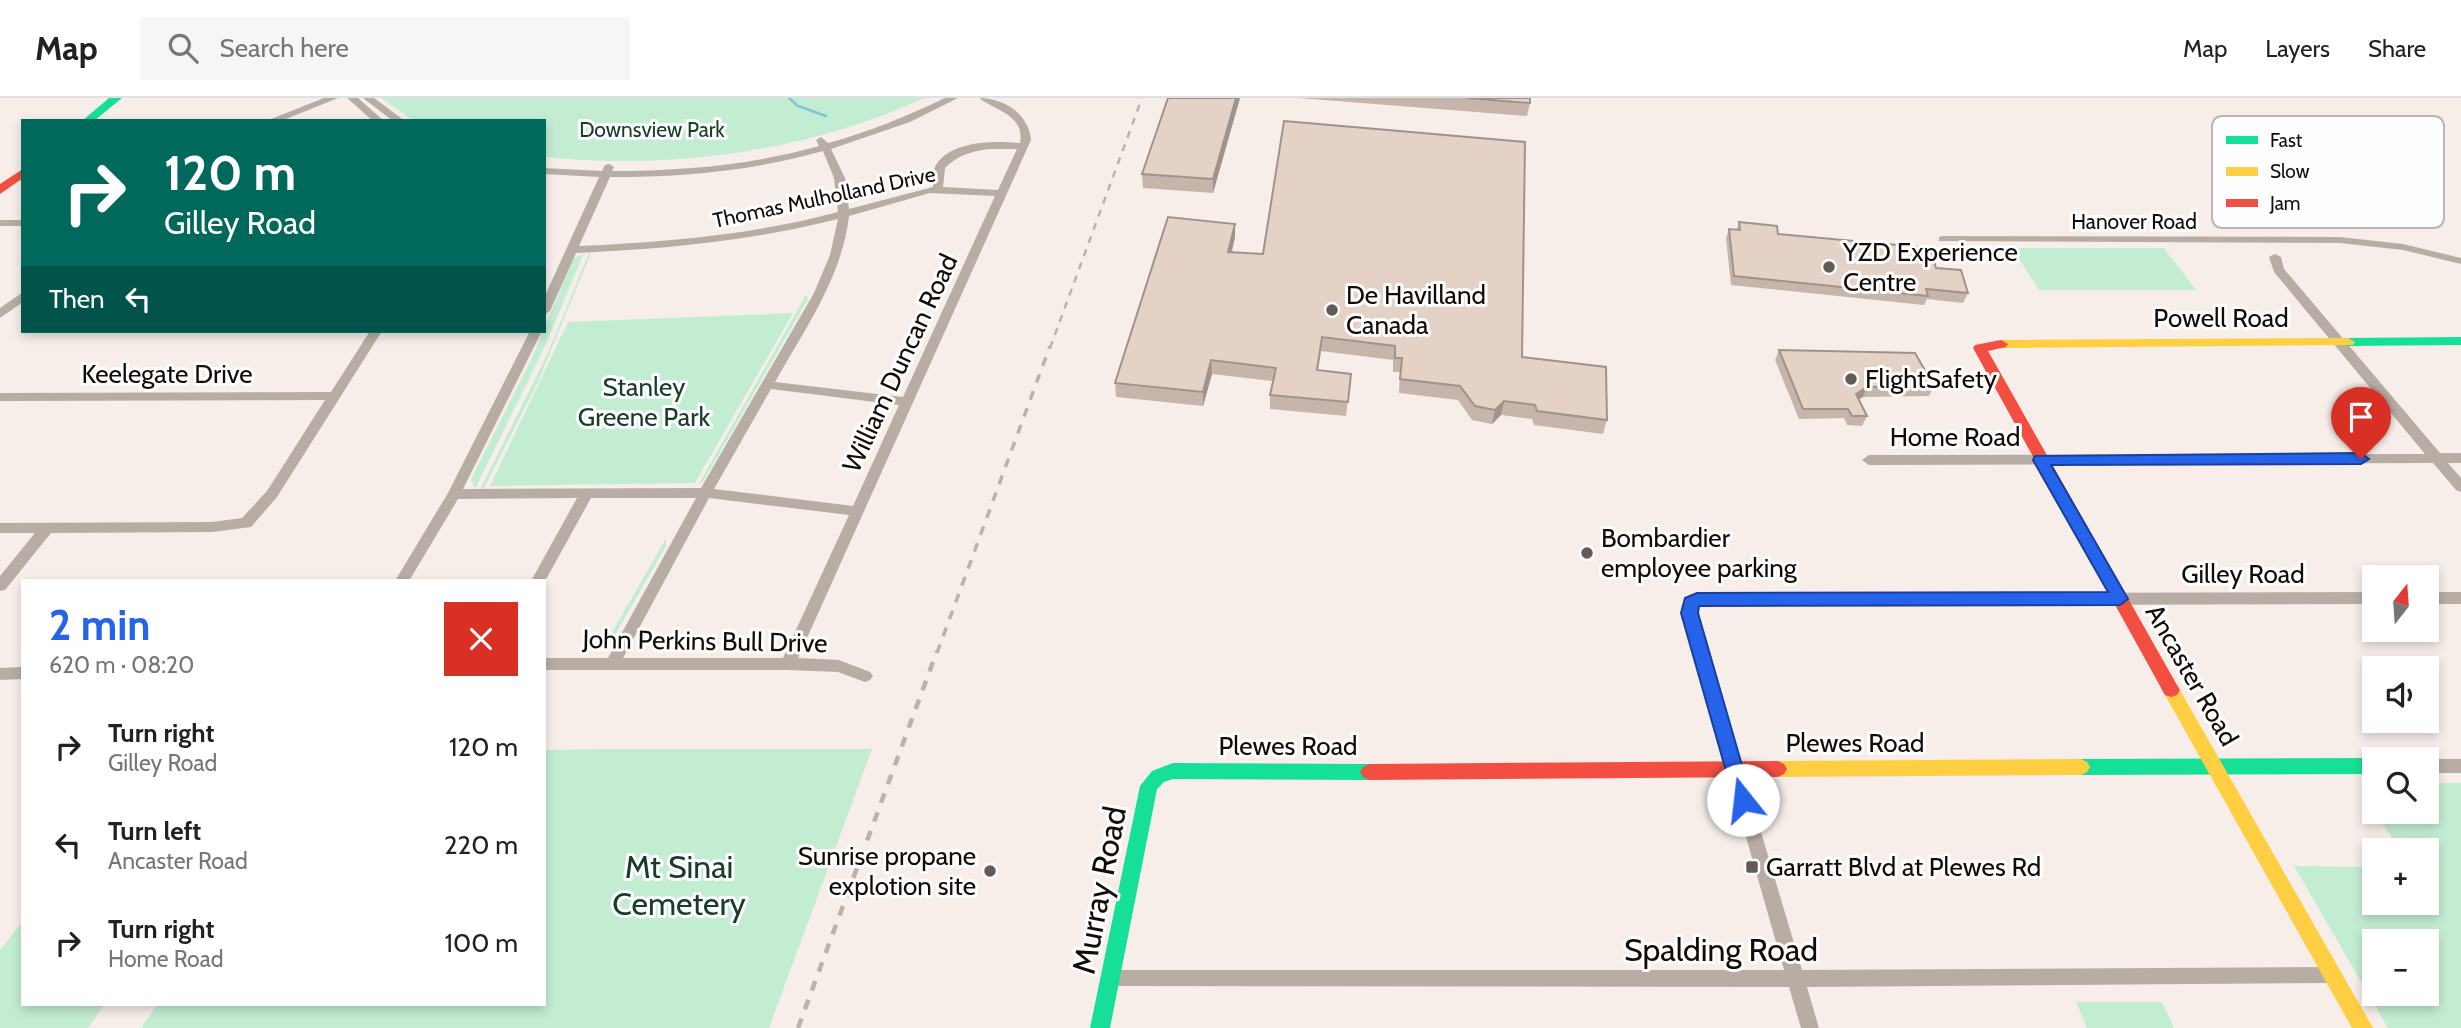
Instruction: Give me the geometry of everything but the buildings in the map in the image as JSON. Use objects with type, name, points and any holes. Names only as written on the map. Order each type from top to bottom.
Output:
[{"type":"street","points":[[90,119],[116,98]]},
{"type":"street","points":[[276,119],[333,98]]},
{"type":"street","points":[[352,98],[377,119]]},
{"type":"street","points":[[368,98],[397,119]]},
{"type":"street","points":[[823,143],[934,98]]},
{"type":"street","points":[[546,171],[694,171],[823,143],[904,119],[953,98]]},
{"type":"street","points":[[938,189],[940,167],[954,157],[985,145],[1023,146],[1026,134],[1022,121],[984,98]]},
{"type":"street","points":[[612,664],[832,269],[842,238],[844,214],[840,181],[823,143]]},
{"type":"street","name":"William Duncan Road","points":[[788,664],[1023,146]]},
{"type":"street","points":[[546,162],[607,170]]},
{"type":"street","points":[[546,306],[607,170]]},
{"type":"street","points":[[0,190],[21,174]]},
{"type":"street","name":"Thomas Mulholland Drive","points":[[570,250],[711,240],[844,214],[938,189],[1001,193]]},
{"type":"street","points":[[0,223],[21,223]]},
{"type":"street","name":"Hanover Road","points":[[1943,239],[2340,240],[2392,246],[2455,260]]},
{"type":"street","points":[[2275,257],[2278,270],[2461,487]]},
{"type":"street","points":[[0,314],[21,298]]},
{"type":"street","points":[[0,528],[212,527],[246,523],[267,500],[375,333]]},
{"type":"street","points":[[403,579],[454,494],[535,333]]},
{"type":"street","name":"Powell Road","points":[[1982,346],[2461,341]]},
{"type":"street","name":"Ancaster Road","points":[[1982,346],[1981,353],[2040,460],[2363,1028]]},
{"type":"street","points":[[768,385],[907,402]]},
{"type":"street","name":"Keelegate Drive","points":[[0,397],[334,396]]},
{"type":"street","name":"Home Road","points":[[1869,460],[2461,458]]},
{"type":"street","points":[[539,579],[587,493]]},
{"type":"street","points":[[454,494],[705,493],[857,511]]},
{"type":"street","points":[[0,586],[47,528]]},
{"type":"street","name":"Gilley Road","points":[[1734,769],[1689,613],[1691,602],[1697,600],[2362,598]]},
{"type":"street","points":[[2440,598],[2461,598]]},
{"type":"street","name":"John Perkins Bull Drive","points":[[546,664],[788,664],[839,666],[865,676]]},
{"type":"street","points":[[0,674],[21,674]]},
{"type":"street","name":"Plewes Road","points":[[1167,772],[1182,769],[1412,772],[2362,766]]},
{"type":"street","points":[[2439,766],[2461,766]]},
{"type":"street","points":[[1734,769],[1810,1028]]},
{"type":"street","name":"Murray Road","points":[[1100,1028],[1147,791],[1154,779],[1167,772]]},
{"type":"street","name":"Spalding Road","points":[[1110,978],[2333,975]]},
{"type":"green space","name":"Downsview Park","points":[[381,98],[924,98],[880,117],[786,144],[738,153],[641,161],[546,157],[546,119],[411,119]]},
{"type":"green space","points":[[2012,248],[2164,248],[2196,290],[2039,290]]},
{"type":"green space","points":[[584,253],[546,344],[476,487],[472,485],[475,481],[471,483],[472,477],[542,333],[546,333],[546,324],[573,259]]},
{"type":"green space","points":[[589,253],[538,382],[484,488],[481,488],[546,357]]},
{"type":"green space","points":[[806,295],[808,299],[703,482],[698,485]]},
{"type":"green space","name":"Stanley Greene Park","points":[[793,313],[695,483],[490,486],[568,322]]},
{"type":"green space","points":[[666,538],[666,546],[607,649],[602,650]]},
{"type":"green space","name":"Mt Sinai Cemetery","points":[[872,749],[769,1028],[141,1028],[156,1006],[546,1006],[546,750]]},
{"type":"green space","points":[[2439,783],[2461,783],[2461,1028],[2388,1028],[2375,1006],[2439,1006],[2439,929],[2362,929],[2362,983],[2294,866],[2362,867],[2362,915],[2439,915],[2439,838],[2392,838],[2383,824],[2439,824]]},
{"type":"green space","points":[[21,924],[21,1006],[103,1006],[88,1028],[0,1028],[0,950]]},
{"type":"green space","points":[[2076,1002],[2162,1002],[2174,1028],[2087,1028]]},
{"type":"waterway","points":[[789,98],[798,106],[826,116]]},
{"type":"railway","points":[[1050,348],[1142,98]]},
{"type":"railway","points":[[937,653],[1050,346]]},
{"type":"railway","points":[[798,1028],[937,651]]},
{"type":"traffic: fast","points":[[90,119],[116,98]]},
{"type":"traffic: fast","points":[[2348,342],[2461,341]]},
{"type":"traffic: fast","points":[[2081,767],[2362,766]]},
{"type":"traffic: fast","points":[[1100,1028],[1149,786],[1158,776],[1173,771],[1369,772]]},
{"type":"traffic: slow","points":[[2001,344],[2348,342]]},
{"type":"traffic: slow","points":[[2171,690],[2363,1028]]},
{"type":"traffic: slow","points":[[1778,769],[2081,767]]},
{"type":"traffic: jam","points":[[0,190],[21,174]]},
{"type":"traffic: jam","points":[[2001,344],[1980,348],[2171,690]]},
{"type":"traffic: jam","points":[[1369,772],[1778,769]]},
{"type":"place","name":"YZD Experience Centre","points":[[1829,267]]},
{"type":"place","name":"De Havilland Canada","points":[[1332,310]]},
{"type":"place","name":"FlightSafety","points":[[1851,379]]},
{"type":"place","name":"Bombardier employee parking","points":[[1587,553]]},
{"type":"place","name":"Garratt Blvd at Plewes Rd","points":[[1752,867]]},
{"type":"place","name":"Sunrise propane explotion site","points":[[990,871]]},
{"type":"route","points":[[1743,800],[1689,613],[1691,602],[2120,599],[2040,460],[2361,459]]}]
